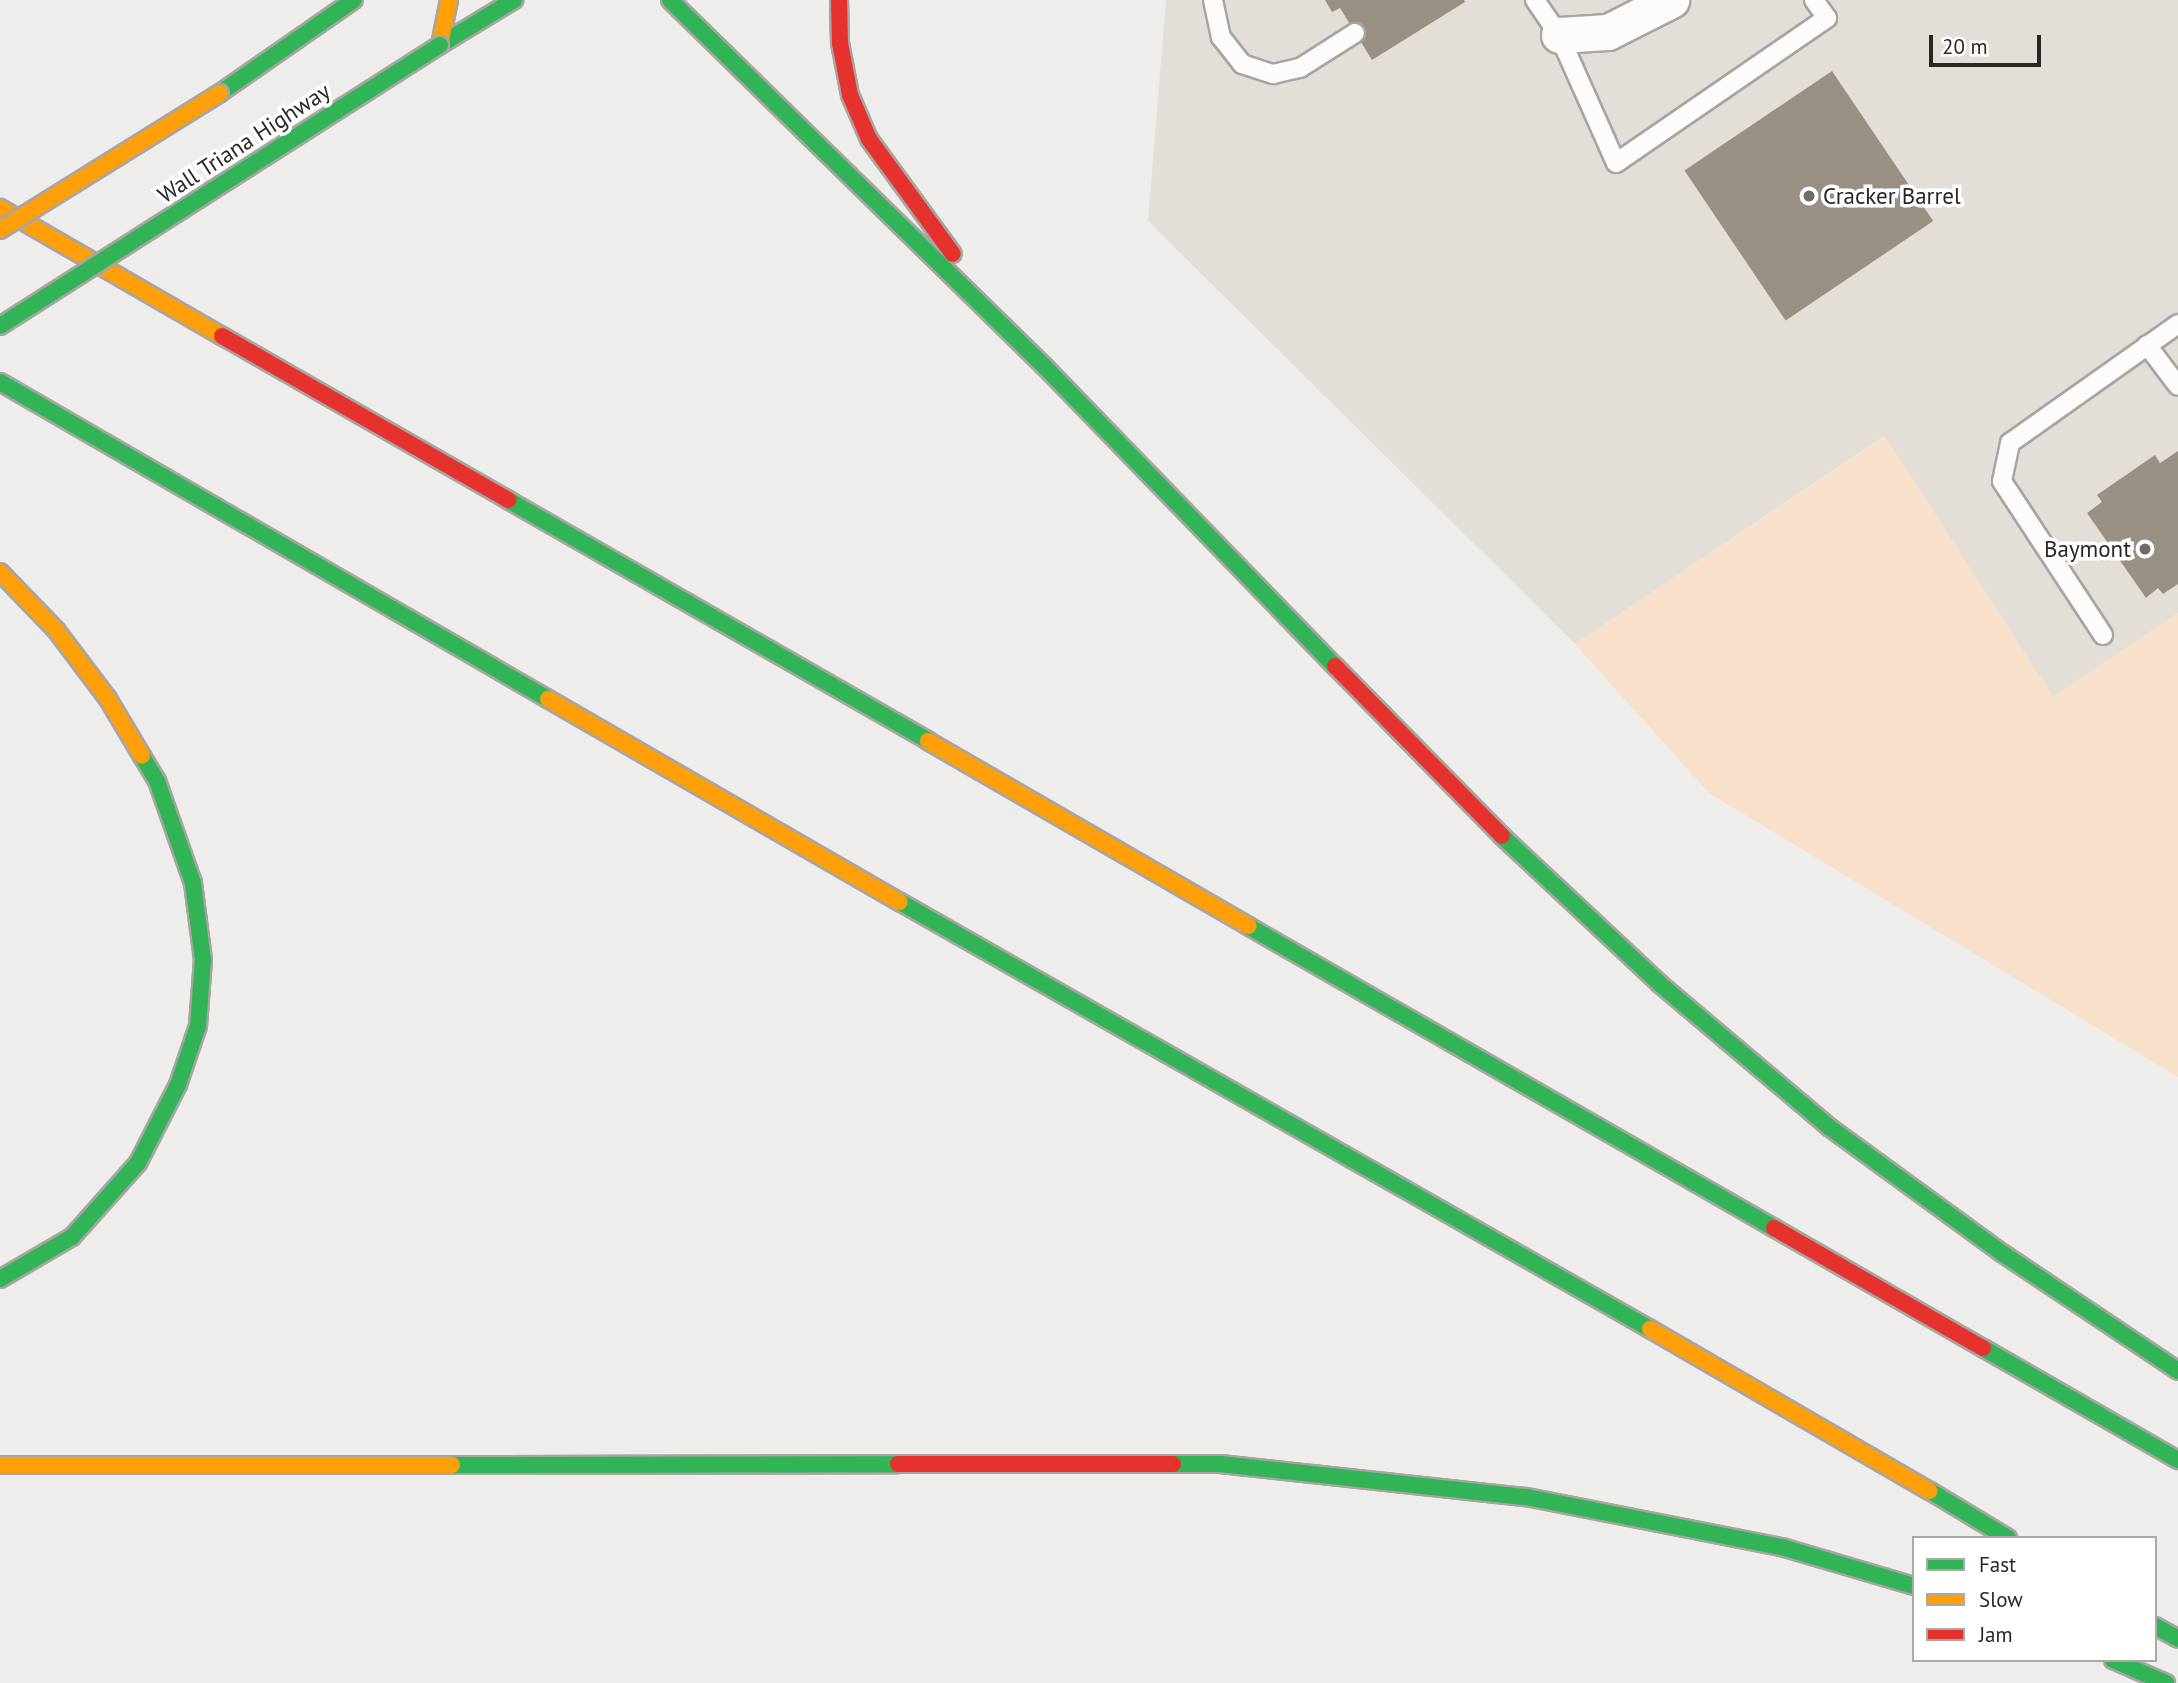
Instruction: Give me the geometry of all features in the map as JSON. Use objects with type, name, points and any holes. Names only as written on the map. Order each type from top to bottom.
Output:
[{"type":"main road","points":[[0,230],[220,93],[354,0]]},
{"type":"main road","points":[[440,45],[449,0]]},
{"type":"main road","name":"Wall Triana Highway","points":[[0,326],[514,0]]},
{"type":"main road","points":[[670,0],[898,228],[1045,368],[1478,813],[1660,984],[1829,1127],[2002,1253],[2178,1371]]},
{"type":"main road","points":[[839,0],[850,94],[869,139],[906,195],[1045,368]]},
{"type":"main road","points":[[0,208],[2178,1460]]},
{"type":"main road","points":[[0,382],[1329,1150],[1760,1390],[2005,1536]]},
{"type":"main road","points":[[0,572],[56,631],[108,699],[157,781],[193,883],[203,960],[198,1026],[178,1085],[138,1163],[72,1237],[0,1279]]},
{"type":"main road","points":[[0,1465],[1220,1464],[1526,1497],[1785,1548],[1912,1585]]},
{"type":"main road","points":[[2157,1627],[2178,1639]]},
{"type":"main road","points":[[2118,1662],[2166,1683]]},
{"type":"street","points":[[1559,35],[1608,32],[1671,0]]},
{"type":"lane","points":[[1213,0],[1222,37],[1242,64],[1273,74],[1300,68],[1355,33]]},
{"type":"lane","points":[[1535,0],[1559,35],[1616,163],[1827,18],[1814,0]]},
{"type":"lane","points":[[2103,635],[2002,481],[2010,443],[2178,324]]},
{"type":"lane","points":[[2147,345],[2178,386]]},
{"type":"shaded area","points":[[1166,0],[2178,0],[2178,613],[2053,697],[1884,436],[1575,644],[1148,221]]},
{"type":"shaded area","points":[[1885,436],[2053,697],[2178,613],[2178,1077],[1709,793],[1575,644]]},
{"type":"building","points":[[1325,0],[1465,2],[1372,60],[1340,8],[1332,12]]},
{"type":"building","name":"Cracker Barrel","points":[[1832,71],[1933,221],[1786,321],[1684,171]]},
{"type":"building","name":"Baymont","points":[[2178,451],[2178,584],[2163,594],[2158,588],[2146,598],[2087,513],[2102,502],[2097,495],[2155,455],[2160,463]]},
{"type":"traffic: fast","points":[[220,93],[354,0]]},
{"type":"traffic: fast","points":[[440,45],[514,0]]},
{"type":"traffic: fast","points":[[670,0],[1045,367],[1335,666]]},
{"type":"traffic: fast","points":[[0,326],[440,45]]},
{"type":"traffic: fast","points":[[0,382],[548,699]]},
{"type":"traffic: fast","points":[[508,500],[928,741]]},
{"type":"traffic: fast","points":[[0,1279],[72,1237],[138,1163],[178,1085],[198,1026],[203,960],[193,883],[157,781],[142,756]]},
{"type":"traffic: fast","points":[[1502,836],[1660,984],[1829,1127],[2002,1253],[2178,1371]]},
{"type":"traffic: fast","points":[[900,902],[1650,1329]]},
{"type":"traffic: fast","points":[[1248,926],[1774,1228]]},
{"type":"traffic: fast","points":[[1983,1348],[2178,1460]]},
{"type":"traffic: fast","points":[[452,1465],[898,1464]]},
{"type":"traffic: fast","points":[[1173,1464],[1220,1464],[1526,1497],[1785,1548],[1912,1585]]},
{"type":"traffic: fast","points":[[1930,1491],[2005,1536]]},
{"type":"traffic: fast","points":[[2157,1627],[2178,1639]]},
{"type":"traffic: fast","points":[[2118,1662],[2166,1683]]},
{"type":"traffic: slow","points":[[440,45],[449,0]]},
{"type":"traffic: slow","points":[[0,230],[220,93]]},
{"type":"traffic: slow","points":[[0,208],[222,336]]},
{"type":"traffic: slow","points":[[0,572],[56,630],[108,699],[142,756]]},
{"type":"traffic: slow","points":[[548,699],[900,902]]},
{"type":"traffic: slow","points":[[928,741],[1248,926]]},
{"type":"traffic: slow","points":[[1650,1329],[1930,1491]]},
{"type":"traffic: slow","points":[[0,1465],[452,1465]]},
{"type":"traffic: jam","points":[[839,0],[840,43],[850,95],[869,139],[953,254]]},
{"type":"traffic: jam","points":[[222,336],[508,500]]},
{"type":"traffic: jam","points":[[1335,666],[1502,836]]},
{"type":"traffic: jam","points":[[1774,1228],[1983,1348]]},
{"type":"traffic: jam","points":[[898,1464],[1173,1464]]},
{"type":"place","name":"Cracker Barrel","points":[[1809,196]]},
{"type":"place","name":"Baymont","points":[[2145,549]]}]
